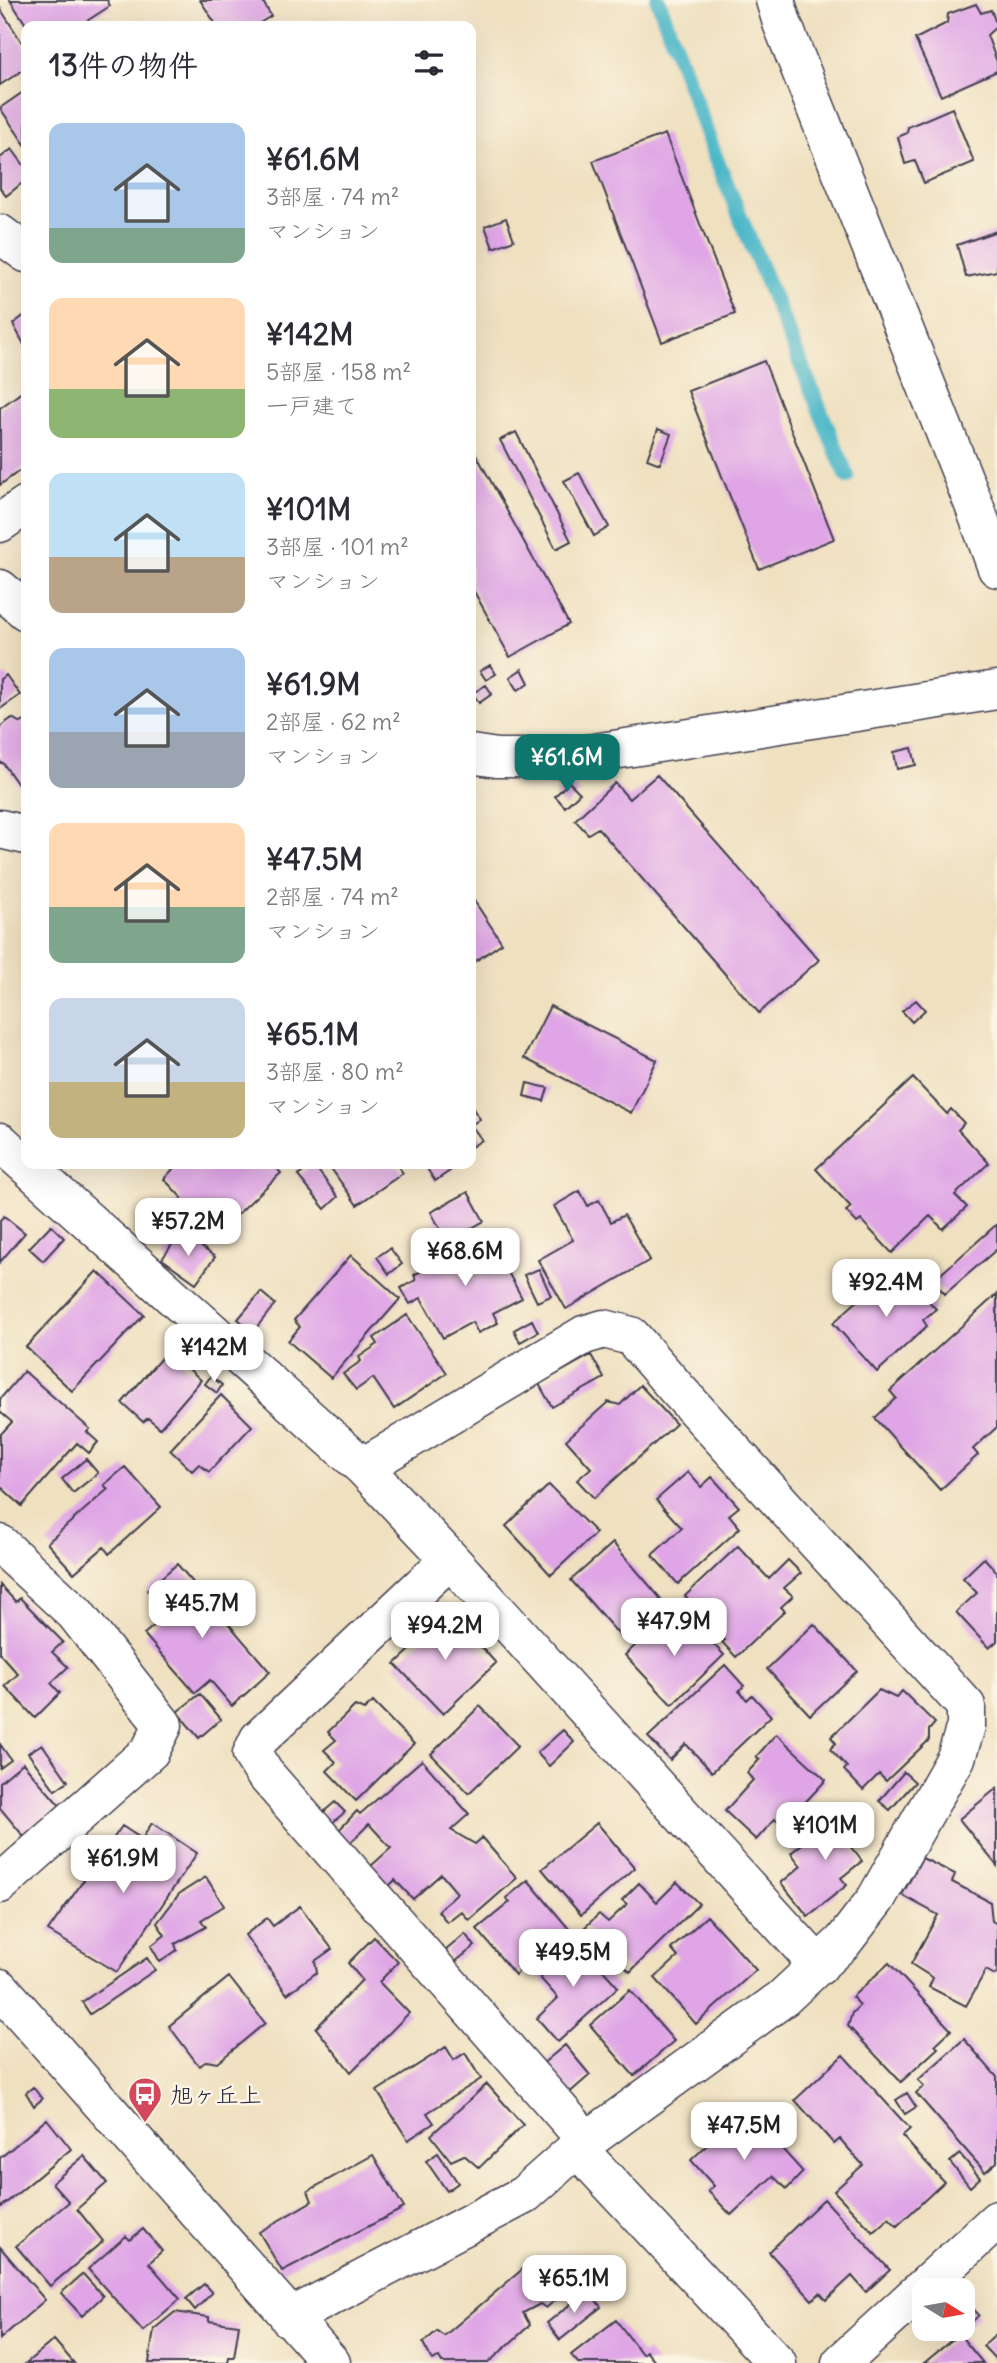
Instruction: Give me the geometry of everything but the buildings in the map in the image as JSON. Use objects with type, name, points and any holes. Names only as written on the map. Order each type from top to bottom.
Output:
[{"type":"street","points":[[775,0],[997,568]]},
{"type":"street","points":[[0,234],[21,249]]},
{"type":"street","points":[[0,523],[21,508]]},
{"type":"street","points":[[0,589],[21,607]]},
{"type":"street","points":[[476,755],[497,758],[562,758],[997,691]]},
{"type":"street","points":[[0,829],[21,834]]},
{"type":"street","points":[[0,1142],[21,1161]]},
{"type":"street","points":[[30,1169],[363,1467],[450,1559],[819,1966]]},
{"type":"street","points":[[289,2318],[524,2195],[582,2144],[783,1998],[843,1942],[876,1899],[956,1758],[966,1726],[966,1706],[631,1336],[604,1329],[584,1335],[363,1467]]},
{"type":"street","points":[[0,1544],[75,1613],[163,1725],[150,1751],[0,1884]]},
{"type":"street","points":[[450,1559],[259,1739],[252,1754],[264,1773],[582,2144],[777,2363]]},
{"type":"street","points":[[0,1988],[331,2363]]},
{"type":"street","points":[[841,2363],[997,2220]]},
{"type":"waterway","points":[[658,0],[715,156],[847,476]]},
{"type":"place","name":"旭ヶ丘上","points":[[145,2124]]}]
